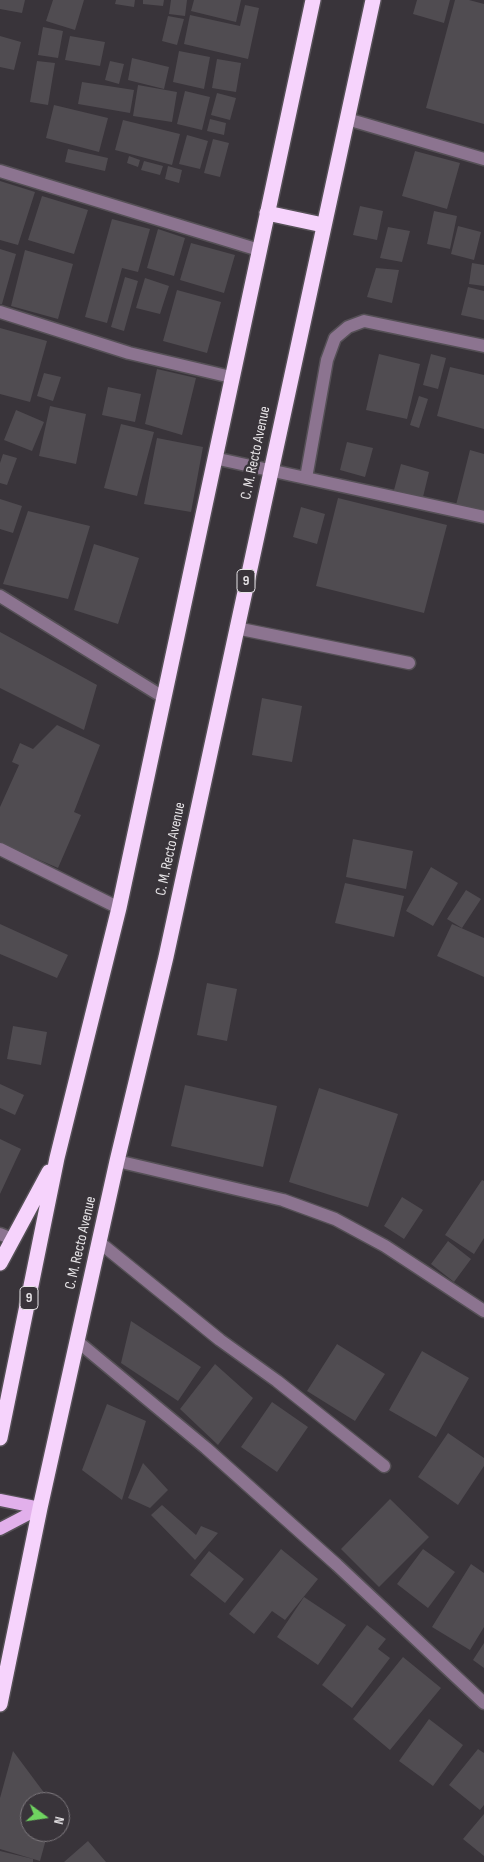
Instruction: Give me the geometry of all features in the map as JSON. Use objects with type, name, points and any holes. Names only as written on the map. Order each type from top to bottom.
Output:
[{"type":"highway","name":"9","points":[[0,1438],[57,1158],[119,908],[258,250],[313,0]]},
{"type":"highway","name":"C. M. Recto Avenue","points":[[0,1704],[40,1508],[117,1161],[166,957],[373,0]]},
{"type":"highway","points":[[267,213],[324,225]]},
{"type":"highway","points":[[0,1263],[6,1237],[57,1158]]},
{"type":"main road","points":[[0,1500],[40,1508]]},
{"type":"main road","points":[[0,1529],[40,1508]]},
{"type":"street","points":[[347,119],[484,159]]},
{"type":"street","points":[[0,171],[258,250]]},
{"type":"street","points":[[0,312],[129,352],[231,377]]},
{"type":"street","points":[[306,478],[327,360],[335,338],[348,327],[364,321],[484,346]]},
{"type":"street","points":[[214,458],[484,517]]},
{"type":"street","points":[[0,596],[163,697]]},
{"type":"street","points":[[236,628],[409,663]]},
{"type":"street","points":[[0,849],[119,908]]},
{"type":"street","points":[[117,1161],[283,1200],[335,1219],[385,1246],[484,1311]]},
{"type":"street","points":[[99,1242],[220,1340],[277,1381],[384,1466]]},
{"type":"street","points":[[77,1341],[206,1448],[337,1565],[484,1703]]},
{"type":"building","points":[[0,0],[25,0],[22,13],[0,9]]},
{"type":"building","points":[[53,0],[84,0],[75,30],[46,21]]},
{"type":"building","points":[[116,0],[135,0],[134,7],[115,4]]},
{"type":"building","points":[[143,0],[164,0],[163,6],[143,4]]},
{"type":"building","points":[[171,0],[187,0],[185,16],[169,14]]},
{"type":"building","points":[[194,0],[241,0],[236,22],[191,11]]},
{"type":"building","points":[[417,0],[450,0],[444,23],[413,14]]},
{"type":"building","points":[[455,0],[469,0],[484,4],[484,124],[426,108]]},
{"type":"building","points":[[245,5],[259,8],[248,59],[184,44],[190,15],[240,26]]},
{"type":"building","points":[[168,16],[184,19],[177,45],[162,41]]},
{"type":"building","points":[[43,27],[63,31],[58,58],[38,55]]},
{"type":"building","points":[[0,36],[21,42],[14,70],[0,67]]},
{"type":"building","points":[[70,36],[105,42],[100,66],[65,60]]},
{"type":"building","points":[[179,51],[210,57],[204,89],[173,82]]},
{"type":"building","points":[[132,58],[169,67],[164,89],[128,80]]},
{"type":"building","points":[[217,59],[241,63],[236,92],[212,88]]},
{"type":"building","points":[[37,61],[55,63],[48,105],[30,102]]},
{"type":"building","points":[[110,61],[124,64],[119,84],[105,80]]},
{"type":"building","points":[[82,82],[134,90],[130,113],[78,104]]},
{"type":"building","points":[[138,85],[177,92],[172,122],[133,116]]},
{"type":"building","points":[[185,91],[210,97],[202,130],[177,124]]},
{"type":"building","points":[[217,93],[236,98],[230,120],[211,115]]},
{"type":"building","points":[[54,105],[108,118],[99,152],[46,138]]},
{"type":"building","points":[[210,119],[226,123],[224,135],[207,131]]},
{"type":"building","points":[[123,120],[180,134],[172,165],[115,150]]},
{"type":"building","points":[[187,135],[208,141],[200,169],[179,164]]},
{"type":"building","points":[[213,139],[229,143],[220,177],[204,173]]},
{"type":"building","points":[[68,149],[108,158],[105,171],[65,162]]},
{"type":"building","points":[[415,151],[460,163],[447,209],[402,196]]},
{"type":"building","points":[[129,156],[140,160],[138,167],[127,163]]},
{"type":"building","points":[[144,161],[163,166],[160,175],[141,170]]},
{"type":"building","points":[[168,166],[182,170],[179,183],[165,179]]},
{"type":"building","points":[[0,181],[35,192],[18,245],[0,240]]},
{"type":"building","points":[[42,196],[88,210],[74,254],[28,240]]},
{"type":"building","points":[[360,206],[383,211],[377,240],[353,235]]},
{"type":"building","points":[[434,211],[457,216],[450,249],[427,244]]},
{"type":"building","points":[[112,219],[150,229],[138,272],[122,268],[107,323],[85,317]]},
{"type":"building","points":[[458,226],[481,232],[474,260],[451,254]]},
{"type":"building","points":[[388,227],[410,231],[402,262],[380,258]]},
{"type":"building","points":[[158,229],[185,238],[174,276],[147,268]]},
{"type":"building","points":[[191,243],[235,255],[224,293],[180,280]]},
{"type":"building","points":[[0,249],[16,254],[2,304],[0,304]]},
{"type":"building","points":[[25,250],[73,264],[58,319],[11,306]]},
{"type":"building","points":[[472,263],[484,265],[484,286],[469,284]]},
{"type":"building","points":[[376,268],[399,270],[392,303],[367,297]]},
{"type":"building","points":[[125,277],[138,281],[124,331],[111,327]]},
{"type":"building","points":[[145,278],[169,286],[160,314],[136,308]]},
{"type":"building","points":[[468,287],[484,291],[484,320],[461,315]]},
{"type":"building","points":[[177,290],[221,302],[207,353],[163,341]]},
{"type":"building","points":[[0,328],[47,341],[30,402],[0,394]]},
{"type":"building","points":[[379,354],[420,364],[407,419],[366,410]]},
{"type":"building","points":[[431,354],[446,358],[438,389],[423,385]]},
{"type":"building","points":[[450,367],[484,375],[484,429],[437,416]]},
{"type":"building","points":[[157,369],[196,378],[182,435],[145,424]]},
{"type":"building","points":[[44,373],[61,377],[53,401],[37,396]]},
{"type":"building","points":[[108,387],[141,394],[135,422],[102,415]]},
{"type":"building","points":[[419,396],[428,399],[419,428],[410,425]]},
{"type":"building","points":[[50,406],[86,414],[76,464],[39,456]]},
{"type":"building","points":[[16,410],[44,422],[32,451],[4,440]]},
{"type":"building","points":[[121,424],[154,432],[137,496],[104,488]]},
{"type":"building","points":[[157,438],[203,447],[191,512],[144,504]]},
{"type":"building","points":[[347,442],[373,448],[365,477],[340,470]]},
{"type":"building","points":[[470,450],[484,454],[484,512],[456,505]]},
{"type":"building","points":[[3,454],[17,458],[7,485],[0,483],[0,463]]},
{"type":"building","points":[[401,464],[429,472],[423,497],[394,490]]},
{"type":"building","points":[[338,498],[447,525],[424,613],[316,586]]},
{"type":"building","points":[[0,499],[22,506],[13,533],[0,529]]},
{"type":"building","points":[[301,507],[325,514],[317,544],[293,537]]},
{"type":"building","points":[[28,511],[90,526],[68,599],[3,584]]},
{"type":"building","points":[[94,544],[139,558],[118,624],[74,610]]},
{"type":"building","points":[[0,632],[97,685],[84,730],[0,688]]},
{"type":"building","points":[[262,698],[302,706],[292,762],[252,755]]},
{"type":"building","points":[[57,725],[100,745],[74,812],[81,815],[58,868],[0,843],[0,807],[19,765],[12,762],[20,743],[33,749]]},
{"type":"building","points":[[353,839],[413,851],[406,889],[346,877]]},
{"type":"building","points":[[431,867],[458,883],[433,926],[406,911]]},
{"type":"building","points":[[345,883],[404,896],[394,937],[335,923]]},
{"type":"building","points":[[466,890],[481,899],[462,928],[447,919]]},
{"type":"building","points":[[0,924],[68,955],[57,978],[0,954]]},
{"type":"building","points":[[452,924],[484,938],[484,977],[437,956]]},
{"type":"building","points":[[207,983],[237,989],[227,1041],[197,1035]]},
{"type":"building","points":[[13,1026],[47,1032],[41,1065],[7,1059]]},
{"type":"building","points":[[0,1084],[24,1095],[15,1115],[0,1108]]},
{"type":"building","points":[[185,1085],[277,1106],[263,1167],[171,1146]]},
{"type":"building","points":[[319,1088],[398,1114],[368,1207],[289,1182]]},
{"type":"building","points":[[0,1139],[21,1149],[0,1194]]},
{"type":"building","points":[[482,1180],[484,1181],[484,1238],[474,1254],[445,1235]]},
{"type":"building","points":[[402,1197],[423,1210],[404,1239],[384,1226]]},
{"type":"building","points":[[448,1241],[471,1259],[454,1282],[431,1264]]},
{"type":"building","points":[[131,1321],[201,1367],[178,1401],[121,1363]]},
{"type":"building","points":[[337,1344],[385,1374],[355,1421],[307,1391]]},
{"type":"building","points":[[422,1351],[469,1378],[436,1437],[389,1410]]},
{"type":"building","points":[[215,1364],[253,1398],[218,1445],[180,1409]]},
{"type":"building","points":[[272,1402],[308,1427],[277,1472],[241,1447]]},
{"type":"building","points":[[107,1404],[146,1421],[122,1500],[82,1470]]},
{"type":"building","points":[[448,1433],[484,1458],[484,1466],[458,1505],[418,1477]]},
{"type":"building","points":[[143,1463],[168,1490],[150,1508],[128,1498]]},
{"type":"building","points":[[390,1499],[429,1537],[379,1587],[341,1549]]},
{"type":"building","points":[[162,1505],[196,1535],[201,1526],[218,1533],[195,1560],[151,1515]]},
{"type":"building","points":[[281,1549],[318,1579],[285,1620],[272,1611],[254,1634],[229,1614]]},
{"type":"building","points":[[423,1549],[455,1572],[428,1608],[397,1584]]},
{"type":"building","points":[[209,1551],[244,1579],[225,1603],[190,1575]]},
{"type":"building","points":[[471,1564],[484,1573],[484,1627],[470,1650],[432,1627]]},
{"type":"building","points":[[304,1597],[346,1625],[318,1665],[277,1637]]},
{"type":"building","points":[[367,1625],[386,1639],[378,1649],[390,1658],[352,1708],[322,1685]]},
{"type":"building","points":[[484,1643],[484,1668],[473,1660]]},
{"type":"building","points":[[403,1657],[441,1688],[390,1750],[353,1719]]},
{"type":"building","points":[[429,1719],[463,1745],[433,1786],[399,1761]]},
{"type":"building","points":[[478,1749],[484,1753],[484,1805],[480,1810],[449,1785]]},
{"type":"building","points":[[13,1751],[44,1792],[20,1792],[20,1842],[45,1842],[40,1861],[0,1849],[0,1798]]},
{"type":"building","points":[[484,1814],[484,1856],[463,1839]]},
{"type":"building","points":[[88,1841],[106,1862],[64,1862]]},
{"type":"building","points":[[0,1851],[33,1859],[33,1862],[0,1862]]}]
